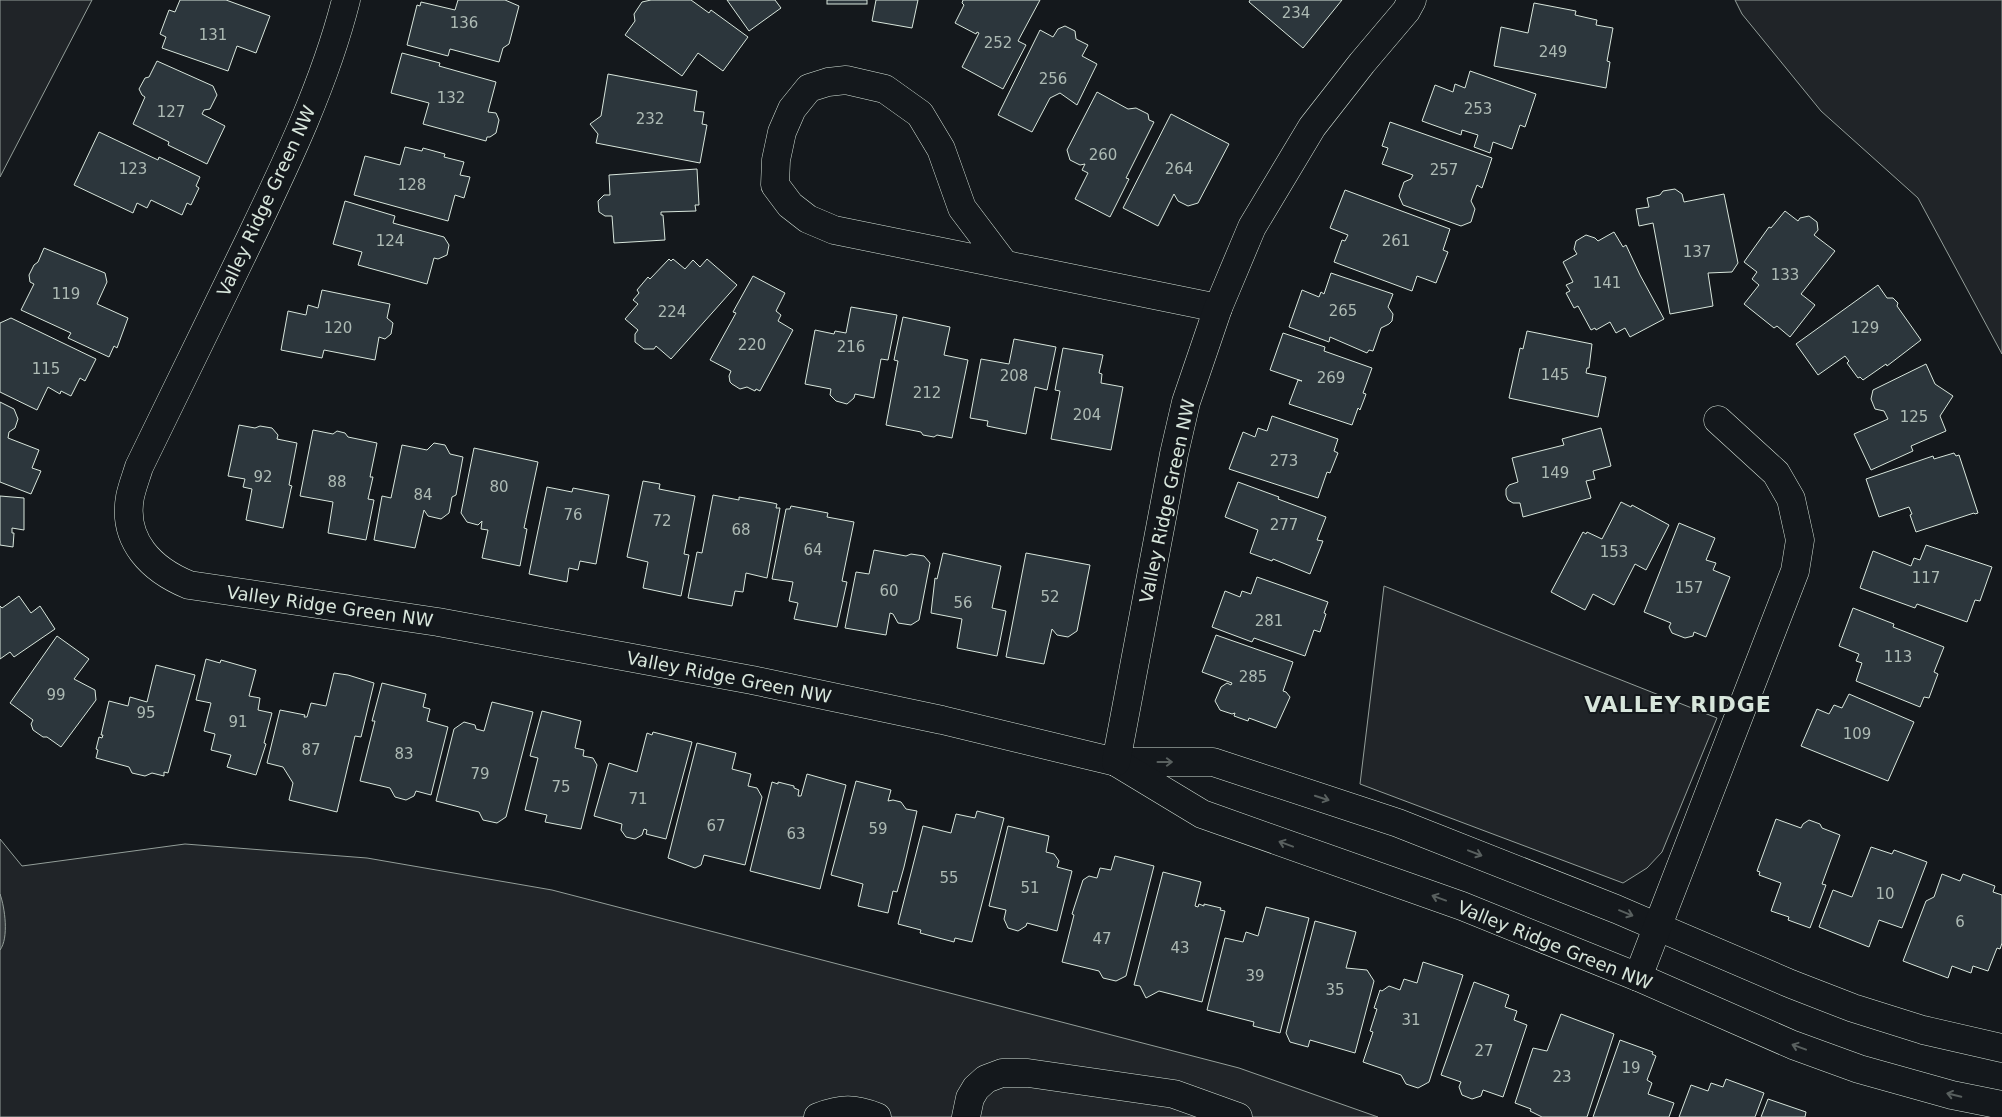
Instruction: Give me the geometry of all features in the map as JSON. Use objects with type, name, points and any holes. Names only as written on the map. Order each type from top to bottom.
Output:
[{"type":"street","name":"Valley Ridge Green NW","points":[[346,0],[322,74],[303,124],[278,180],[139,468],[130,497],[129,518],[136,540],[145,556],[156,567],[172,578],[189,585],[438,622],[752,680],[942,720],[1116,762],[1213,762],[1398,823],[1658,926],[1791,984],[1853,1008],[1922,1030],[2002,1048]]},
{"type":"street","name":"Valley Ridge Green NW","points":[[1116,762],[1174,454],[1186,402],[1218,308],[1252,227],[1312,127],[1406,11],[1412,0]]},
{"type":"street","points":[[1005,265],[962,208],[941,149],[920,114],[885,89],[846,80],[828,82],[809,88],[792,109],[782,132],[776,160],[774,185],[790,205],[808,219],[834,230],[1005,265],[1218,308]]},
{"type":"street","points":[[1638,977],[1795,571],[1800,540],[1791,499],[1776,472],[1718,420]]},
{"type":"street","name":"Valley Ridge Green NW","points":[[1116,762],[1202,814],[1462,906],[1638,977],[1793,1045],[1859,1069],[1952,1095],[2002,1106]]},
{"type":"street","points":[[966,1117],[970,1098],[976,1088],[986,1079],[1002,1073],[1028,1073],[1174,1094],[1238,1117]]},
{"type":"street","points":[[818,1117],[840,1109],[866,1113],[877,1117]]},
{"type":"shaded area","points":[[0,0],[92,0],[0,177]]},
{"type":"shaded area","points":[[1735,0],[2002,0],[2002,354],[1918,198],[1821,111],[1742,14]]},
{"type":"shaded area","points":[[1384,586],[1717,718],[1662,852],[1647,868],[1623,883],[1360,784]]},
{"type":"shaded area","points":[[0,839],[22,866],[185,844],[367,858],[552,890],[1239,1068],[1378,1117],[0,1117]]},
{"type":"shaded area","points":[[0,894],[5,915],[5,931],[3,945],[0,950]]},
{"type":"building","points":[[180,0],[226,0],[270,16],[256,53],[237,46],[228,71],[162,48],[166,37],[160,34],[169,10],[175,12]]},
{"type":"building","points":[[458,0],[505,0],[519,6],[509,44],[503,48],[499,62],[450,49],[448,56],[407,45],[417,5],[420,6],[421,2],[455,10]]},
{"type":"building","points":[[651,0],[691,0],[709,13],[711,10],[748,37],[723,71],[698,53],[682,76],[625,35],[635,21],[634,14],[642,2]]},
{"type":"building","points":[[727,0],[775,0],[781,8],[749,31]]},
{"type":"building","points":[[827,0],[867,0],[867,4],[827,4]]},
{"type":"building","points":[[876,0],[918,0],[912,28],[872,21]]},
{"type":"building","points":[[963,0],[1040,0],[1018,41],[1026,45],[1003,89],[962,67],[979,33],[977,32],[976,34],[955,23],[964,5],[962,3]]},
{"type":"building","points":[[1250,0],[1342,0],[1303,48],[1249,2]]},
{"type":"building","points":[[1534,3],[1576,11],[1575,15],[1597,20],[1596,25],[1613,28],[1607,61],[1610,62],[1606,88],[1494,66],[1501,27],[1528,33]]},
{"type":"building","points":[[1065,26],[1075,31],[1076,39],[1088,45],[1082,56],[1097,64],[1077,105],[1060,93],[1050,98],[1032,132],[998,115],[1040,30],[1053,37],[1058,29]]},
{"type":"building","points":[[402,53],[440,63],[439,66],[496,82],[488,112],[496,113],[499,120],[496,133],[487,137],[486,141],[423,124],[429,103],[391,93]]},
{"type":"building","points":[[157,61],[213,86],[217,95],[210,109],[204,110],[202,114],[225,126],[207,164],[168,145],[169,142],[133,124],[145,97],[139,89],[145,78],[149,77]]},
{"type":"building","points":[[1470,71],[1536,94],[1525,127],[1520,125],[1512,149],[1493,142],[1490,153],[1474,147],[1478,135],[1462,130],[1461,135],[1422,121],[1435,85],[1453,92],[1455,84],[1465,88]]},
{"type":"building","points":[[608,74],[697,91],[694,111],[704,112],[702,124],[707,125],[700,163],[596,143],[598,134],[590,124],[601,116]]},
{"type":"building","points":[[1097,92],[1128,109],[1136,108],[1148,114],[1149,120],[1154,122],[1126,178],[1129,179],[1110,217],[1075,199],[1088,173],[1082,170],[1085,164],[1080,165],[1070,160],[1067,150]]},
{"type":"building","points":[[1171,114],[1229,144],[1198,203],[1188,206],[1178,201],[1174,194],[1158,226],[1123,208]]},
{"type":"building","points":[[1390,122],[1492,158],[1482,188],[1477,185],[1471,201],[1475,209],[1471,222],[1461,226],[1403,205],[1399,196],[1404,182],[1411,179],[1413,175],[1382,164],[1388,148],[1382,146]]},
{"type":"building","points":[[99,132],[158,160],[159,157],[200,177],[196,186],[199,188],[191,205],[187,203],[182,215],[151,200],[147,208],[137,203],[133,213],[74,185]]},
{"type":"building","points":[[405,147],[422,151],[423,148],[445,154],[444,157],[464,162],[460,175],[470,177],[464,198],[455,195],[448,221],[354,195],[365,156],[400,165]]},
{"type":"building","points":[[697,169],[699,205],[695,205],[696,211],[661,212],[661,215],[663,215],[665,240],[614,243],[612,216],[605,216],[599,212],[598,201],[604,195],[610,195],[609,175]]},
{"type":"building","points":[[1675,189],[1682,194],[1684,202],[1724,194],[1738,263],[1732,272],[1708,273],[1713,306],[1670,314],[1653,223],[1639,226],[1636,209],[1649,207],[1647,198],[1660,195],[1663,191]]},
{"type":"building","points":[[1345,190],[1450,229],[1443,250],[1448,252],[1436,283],[1417,276],[1412,291],[1334,262],[1342,240],[1345,241],[1348,235],[1330,228]]},
{"type":"building","points":[[345,201],[395,216],[393,223],[444,237],[449,245],[447,255],[438,259],[434,258],[427,284],[358,265],[362,252],[333,244]]},
{"type":"building","points":[[1785,211],[1798,221],[1800,218],[1809,216],[1817,222],[1818,230],[1814,235],[1835,251],[1801,294],[1815,305],[1790,337],[1777,326],[1774,328],[1744,304],[1759,285],[1752,279],[1757,272],[1744,262],[1769,227],[1771,228]]},
{"type":"building","points":[[1614,232],[1623,247],[1626,245],[1664,319],[1630,337],[1625,328],[1616,333],[1610,322],[1596,330],[1595,328],[1591,330],[1578,306],[1574,308],[1566,293],[1570,291],[1566,285],[1573,282],[1563,262],[1577,254],[1574,249],[1576,241],[1586,235],[1598,241]]},
{"type":"building","points":[[44,248],[105,273],[107,282],[97,304],[128,318],[117,348],[114,346],[109,357],[68,338],[71,333],[21,310],[34,284],[30,282],[29,275],[34,265],[38,262]]},
{"type":"building","points":[[669,259],[671,261],[673,259],[685,269],[693,260],[700,267],[707,259],[737,285],[671,359],[656,346],[654,349],[644,349],[635,342],[635,334],[638,330],[625,319],[638,304],[633,300],[639,293],[637,290],[648,277],[650,279]]},
{"type":"building","points":[[1331,273],[1393,294],[1388,307],[1393,314],[1392,321],[1381,328],[1373,351],[1369,350],[1367,353],[1330,337],[1329,342],[1289,327],[1302,290],[1319,297],[1321,292],[1324,294]]},
{"type":"building","points":[[753,276],[785,293],[776,311],[781,315],[778,321],[793,330],[760,391],[747,387],[740,389],[730,382],[729,376],[731,371],[710,360],[736,313],[733,312]]},
{"type":"building","points":[[1878,285],[1887,298],[1893,298],[1898,303],[1897,306],[1921,340],[1887,366],[1886,364],[1863,380],[1860,377],[1858,378],[1847,363],[1849,361],[1845,356],[1818,375],[1796,344]]},
{"type":"building","points":[[322,290],[390,304],[387,318],[393,323],[391,334],[385,339],[379,337],[375,360],[324,350],[322,358],[281,350],[288,311],[306,315],[308,305],[318,308]]},
{"type":"building","points":[[851,307],[897,315],[888,360],[881,359],[874,398],[855,394],[854,398],[847,404],[836,401],[830,395],[831,389],[805,384],[815,330],[834,334],[835,331],[846,333]]},
{"type":"building","points":[[903,317],[950,327],[944,355],[968,360],[952,438],[923,435],[921,432],[886,425],[898,361],[894,360]]},
{"type":"building","points":[[11,318],[96,359],[85,381],[80,378],[71,396],[61,391],[60,394],[48,387],[37,410],[0,392],[0,323]]},
{"type":"building","points":[[1527,331],[1592,344],[1589,368],[1587,368],[1586,373],[1606,377],[1598,417],[1509,398],[1520,348],[1523,349]]},
{"type":"building","points":[[1283,333],[1325,347],[1324,351],[1372,368],[1363,393],[1366,394],[1365,397],[1360,410],[1358,408],[1352,425],[1289,404],[1298,380],[1302,381],[1270,370]]},
{"type":"building","points":[[1014,339],[1056,347],[1047,390],[1035,387],[1026,434],[987,426],[988,421],[970,418],[981,359],[1009,364]]},
{"type":"building","points":[[1063,348],[1103,355],[1099,373],[1102,374],[1101,383],[1123,387],[1111,450],[1051,439],[1060,391],[1055,390]]},
{"type":"building","points":[[1926,364],[1935,384],[1953,396],[1940,416],[1946,431],[1911,446],[1913,451],[1871,470],[1854,434],[1888,419],[1884,411],[1875,409],[1871,399],[1873,390]]},
{"type":"building","points":[[0,402],[14,409],[18,419],[15,428],[9,432],[8,438],[39,450],[32,468],[41,471],[31,494],[0,482]]},
{"type":"building","points":[[1272,416],[1338,439],[1334,451],[1338,453],[1330,473],[1327,472],[1318,498],[1229,469],[1243,432],[1255,437],[1258,428],[1267,431]]},
{"type":"building","points":[[239,425],[255,428],[260,426],[272,428],[278,435],[277,439],[297,443],[289,485],[292,486],[283,528],[246,520],[252,489],[243,487],[245,479],[228,476]]},
{"type":"building","points":[[1601,428],[1611,466],[1593,471],[1595,479],[1586,481],[1591,498],[1523,517],[1520,503],[1513,503],[1508,500],[1506,495],[1506,489],[1509,485],[1518,482],[1512,458],[1564,445],[1562,439]]},
{"type":"building","points":[[313,430],[333,434],[337,431],[345,433],[348,437],[377,443],[370,477],[373,477],[368,499],[374,500],[366,540],[328,533],[333,502],[300,496]]},
{"type":"building","points":[[434,443],[445,445],[450,454],[463,457],[456,495],[452,497],[449,513],[441,519],[428,516],[424,510],[415,548],[374,540],[382,496],[391,498],[402,445],[427,450]]},
{"type":"building","points":[[474,448],[538,462],[524,528],[527,529],[520,566],[482,558],[488,530],[481,529],[482,521],[478,525],[467,522],[461,513]]},
{"type":"building","points":[[1954,453],[1956,456],[1959,455],[1978,513],[1916,532],[1909,507],[1879,517],[1866,479],[1933,456],[1934,459]]},
{"type":"building","points":[[643,481],[660,484],[659,489],[695,496],[684,554],[689,555],[681,596],[643,588],[648,562],[627,557]]},
{"type":"building","points":[[1238,482],[1326,517],[1317,540],[1323,541],[1310,574],[1273,559],[1272,561],[1250,553],[1258,530],[1225,517]]},
{"type":"building","points":[[547,487],[572,492],[573,488],[609,495],[596,564],[580,561],[578,570],[569,568],[567,582],[529,574]]},
{"type":"building","points":[[713,495],[739,500],[739,497],[773,503],[777,504],[776,508],[780,508],[767,578],[746,573],[743,592],[735,591],[732,606],[688,598],[697,552],[702,553]]},
{"type":"building","points":[[0,496],[24,498],[24,530],[12,528],[12,533],[14,533],[13,547],[0,545]]},
{"type":"building","points":[[1621,502],[1631,507],[1632,505],[1669,525],[1646,570],[1635,564],[1614,605],[1593,594],[1585,610],[1551,592],[1583,532],[1602,539]]},
{"type":"building","points":[[791,506],[828,513],[827,517],[854,522],[842,581],[847,582],[837,627],[794,619],[798,603],[789,601],[793,582],[772,579],[786,509],[790,509]]},
{"type":"building","points":[[1679,523],[1715,538],[1706,560],[1716,563],[1713,570],[1730,577],[1706,637],[1694,632],[1693,636],[1685,638],[1672,633],[1669,627],[1671,623],[1644,612]]},
{"type":"building","points":[[1926,545],[1992,567],[1980,601],[1975,600],[1967,622],[1917,604],[1915,608],[1860,588],[1873,551],[1911,566],[1914,558],[1920,560]]},
{"type":"building","points":[[874,550],[906,556],[911,554],[924,556],[930,563],[919,620],[911,625],[898,623],[893,614],[890,613],[886,635],[845,628],[856,572],[869,574]]},
{"type":"building","points":[[943,553],[1001,566],[992,608],[1006,611],[997,656],[957,648],[962,619],[931,613],[935,578],[937,579]]},
{"type":"building","points":[[1026,553],[1090,565],[1077,631],[1068,637],[1057,635],[1052,629],[1044,664],[1006,657]]},
{"type":"building","points":[[1257,577],[1328,602],[1320,632],[1314,630],[1305,656],[1254,638],[1252,642],[1212,627],[1225,591],[1240,597],[1242,591],[1251,594]]},
{"type":"building","points":[[19,596],[31,613],[40,606],[55,629],[14,657],[10,652],[0,659],[0,606],[2,608]]},
{"type":"building","points":[[1853,608],[1894,624],[1893,627],[1944,647],[1934,672],[1938,674],[1929,698],[1924,697],[1920,707],[1856,681],[1862,663],[1856,661],[1859,654],[1839,646]]},
{"type":"building","points":[[1216,635],[1293,662],[1283,691],[1290,697],[1276,728],[1249,718],[1248,721],[1234,716],[1235,713],[1232,714],[1220,710],[1215,701],[1221,687],[1227,683],[1231,685],[1232,683],[1202,672]]},
{"type":"building","points":[[57,636],[89,659],[74,679],[95,690],[96,700],[61,747],[33,730],[31,724],[33,720],[10,703]]},
{"type":"building","points":[[206,659],[220,663],[221,660],[256,670],[249,696],[260,698],[258,710],[272,713],[264,743],[266,744],[256,775],[227,767],[231,755],[211,750],[215,734],[204,731],[211,703],[196,700]]},
{"type":"building","points":[[156,665],[195,675],[168,773],[164,772],[164,776],[152,773],[145,776],[132,773],[129,767],[96,758],[98,750],[96,749],[99,737],[102,738],[103,735],[101,735],[109,701],[128,706],[130,697],[147,702]]},
{"type":"building","points":[[334,673],[374,683],[361,737],[355,736],[337,812],[289,800],[293,783],[283,767],[267,763],[280,710],[307,717],[311,703],[326,706]]},
{"type":"building","points":[[382,683],[426,694],[423,707],[430,709],[427,721],[448,727],[431,795],[416,791],[414,796],[406,800],[395,797],[390,788],[360,781]]},
{"type":"building","points":[[1849,694],[1914,722],[1888,781],[1801,746],[1817,709],[1829,714],[1834,705],[1842,708]]},
{"type":"building","points":[[492,702],[533,712],[506,817],[497,823],[483,820],[479,812],[436,801],[454,729],[464,722],[475,725],[476,729],[484,731]]},
{"type":"building","points":[[542,711],[581,721],[575,748],[584,750],[583,756],[593,758],[597,765],[581,829],[545,822],[547,815],[525,810],[538,758],[530,756]]},
{"type":"building","points":[[653,732],[692,742],[666,839],[646,834],[647,830],[644,829],[642,835],[635,839],[626,837],[621,830],[622,824],[594,816],[609,763],[637,772],[647,733],[652,735]]},
{"type":"building","points":[[697,743],[736,753],[732,769],[751,774],[748,786],[757,788],[762,797],[745,865],[704,855],[701,865],[695,868],[668,858]]},
{"type":"building","points":[[807,774],[846,785],[820,889],[750,871],[772,782],[794,786],[794,788],[799,790],[798,796],[801,796]]},
{"type":"building","points":[[856,781],[891,790],[888,801],[901,802],[906,809],[917,811],[897,892],[893,891],[888,913],[858,906],[863,884],[831,875]]},
{"type":"building","points":[[977,811],[1004,818],[972,942],[955,938],[954,942],[920,933],[921,930],[898,924],[923,826],[951,833],[956,814],[975,818]]},
{"type":"building","points":[[1776,819],[1801,828],[1809,820],[1820,824],[1822,828],[1840,835],[1822,884],[1826,885],[1810,928],[1788,920],[1789,917],[1771,911],[1781,883],[1759,875],[1760,872],[1757,871]]},
{"type":"building","points":[[1008,826],[1049,836],[1046,852],[1054,854],[1059,861],[1057,867],[1072,871],[1057,931],[1027,923],[1026,926],[1018,931],[1008,928],[1004,919],[1006,910],[989,906]]},
{"type":"building","points":[[1871,847],[1892,854],[1894,850],[1927,862],[1902,928],[1879,920],[1869,947],[1819,927],[1833,890],[1852,897]]},
{"type":"building","points":[[1115,856],[1154,866],[1126,976],[1116,981],[1103,978],[1099,971],[1062,962],[1074,915],[1072,914],[1083,880],[1089,876],[1097,878],[1100,868],[1111,870]]},
{"type":"building","points":[[1163,872],[1201,882],[1195,906],[1198,907],[1199,904],[1204,906],[1204,904],[1221,908],[1220,910],[1225,911],[1202,1002],[1159,991],[1146,998],[1140,986],[1134,985]]},
{"type":"building","points":[[1942,874],[1960,881],[1963,874],[1995,886],[1993,892],[2002,895],[2002,943],[2000,949],[1997,948],[1988,971],[1973,966],[1971,973],[1952,966],[1948,978],[1903,961],[1926,901],[1934,897]]},
{"type":"building","points":[[1266,907],[1309,918],[1280,1033],[1253,1026],[1254,1022],[1207,1010],[1225,938],[1243,942],[1246,932],[1258,936]]},
{"type":"building","points":[[1315,921],[1356,932],[1346,968],[1367,970],[1374,981],[1355,1053],[1310,1040],[1308,1047],[1290,1042],[1286,1033]]},
{"type":"building","points":[[1423,962],[1463,975],[1429,1082],[1418,1088],[1406,1084],[1401,1075],[1363,1062],[1373,1032],[1370,1031],[1377,1009],[1374,1008],[1380,990],[1382,991],[1389,986],[1400,990],[1404,979],[1417,983]]},
{"type":"building","points":[[1474,982],[1509,995],[1505,1007],[1517,1011],[1514,1020],[1527,1025],[1503,1097],[1483,1090],[1481,1096],[1472,1099],[1462,1095],[1459,1087],[1461,1082],[1441,1075]]},
{"type":"building","points":[[1561,1014],[1614,1034],[1587,1117],[1542,1117],[1530,1111],[1531,1109],[1515,1103],[1533,1048],[1547,1051]]},
{"type":"building","points":[[1620,1040],[1653,1052],[1652,1054],[1656,1056],[1647,1080],[1652,1083],[1648,1094],[1674,1103],[1669,1117],[1593,1117]]},
{"type":"building","points":[[1726,1079],[1764,1093],[1755,1117],[1679,1117],[1691,1085],[1708,1091],[1711,1083],[1723,1087]]},
{"type":"building","points":[[1768,1099],[1806,1112],[1805,1117],[1761,1117]]},
{"type":"district","name":"VALLEY RIDGE","points":[[1678,704]]}]
